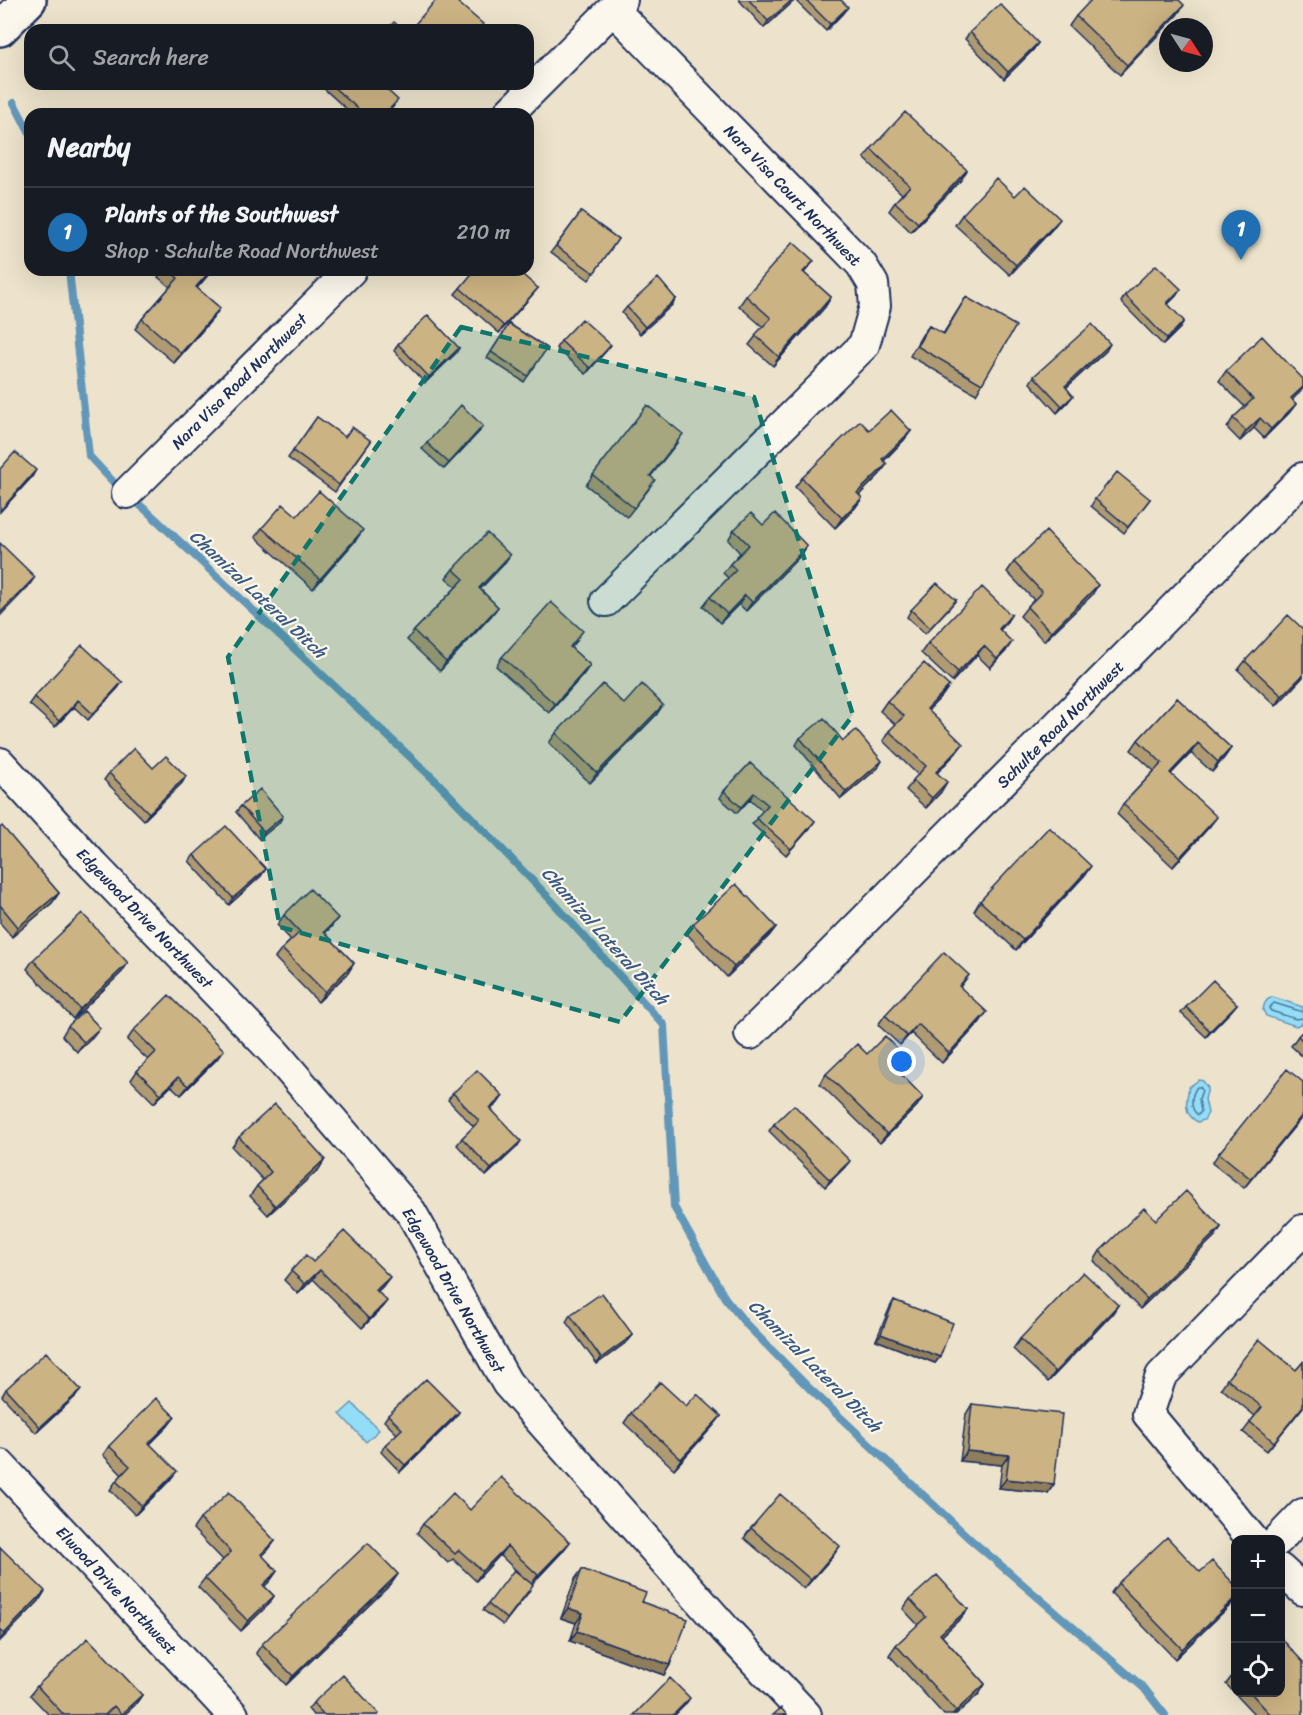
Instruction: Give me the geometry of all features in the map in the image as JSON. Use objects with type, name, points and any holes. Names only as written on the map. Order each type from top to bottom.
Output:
[{"type":"main road","points":[[0,29],[29,0]]},
{"type":"street","points":[[534,88],[618,5]]},
{"type":"street","name":"Nara Visa Court Northwest","points":[[606,602],[864,345],[875,306],[873,284],[861,264],[618,5]]},
{"type":"street","points":[[514,108],[532,90]]},
{"type":"street","name":"Nara Visa Road Northwest","points":[[127,493],[345,276]]},
{"type":"street","name":"Schulte Road Northwest","points":[[750,1034],[1303,478]]},
{"type":"street","name":"Edgewood Drive Northwest","points":[[0,763],[94,866],[274,1052],[411,1212],[507,1383],[725,1629],[806,1715]]},
{"type":"street","points":[[1250,1535],[1148,1414],[1161,1376],[1303,1230]]},
{"type":"street","name":"Elwood Drive Northwest","points":[[0,1465],[233,1715]]},
{"type":"street","points":[[1282,1535],[1303,1514]]},
{"type":"street","points":[[1285,1573],[1303,1590]]},
{"type":"highlighted area","points":[[461,327],[754,397],[853,715],[620,1022],[280,927],[228,657]]},
{"type":"water","points":[[1273,997],[1303,1007],[1303,1023],[1296,1026],[1266,1016],[1263,1010],[1264,1005]]},
{"type":"water","points":[[1199,1080],[1203,1081],[1208,1088],[1205,1099],[1208,1113],[1204,1120],[1198,1122],[1190,1116],[1187,1102],[1189,1087]]},
{"type":"water","points":[[352,1403],[379,1430],[366,1442],[340,1414]]},
{"type":"building","points":[[436,0],[455,0],[483,24],[415,24]]},
{"type":"building","points":[[749,0],[792,0],[768,21]]},
{"type":"building","points":[[806,0],[841,0],[848,7],[830,24]]},
{"type":"building","points":[[1091,0],[1179,0],[1184,5],[1172,18],[1159,18],[1159,31],[1127,65],[1076,16]]},
{"type":"building","points":[[1000,4],[1038,43],[1008,72],[970,32]]},
{"type":"building","points":[[337,90],[387,90],[398,100],[391,108],[357,108]]},
{"type":"building","points":[[905,112],[967,170],[918,223],[895,202],[910,186],[871,149]]},
{"type":"building","points":[[996,178],[1015,196],[1025,186],[1060,219],[1016,265],[962,215]]},
{"type":"building","points":[[581,212],[618,239],[594,273],[556,246]]},
{"type":"building","points":[[793,242],[814,261],[803,272],[831,297],[779,357],[755,335],[771,318],[746,296]]},
{"type":"building","points":[[1156,265],[1181,289],[1167,303],[1184,321],[1167,339],[1125,295]]},
{"type":"building","points":[[176,276],[206,276],[196,287],[220,308],[181,353],[142,319],[178,278]]},
{"type":"building","points":[[470,276],[524,276],[538,288],[504,326],[460,288]]},
{"type":"building","points":[[658,278],[676,299],[645,327],[627,307]]},
{"type":"building","points":[[966,297],[1016,326],[982,384],[917,346],[929,326],[944,334]]},
{"type":"building","points":[[428,315],[459,348],[429,377],[398,344]]},
{"type":"building","points":[[582,319],[611,345],[590,368],[561,341]]},
{"type":"building","points":[[509,324],[547,348],[528,376],[491,352]]},
{"type":"building","points":[[1092,324],[1110,344],[1065,386],[1073,396],[1062,406],[1034,376]]},
{"type":"building","points":[[1262,336],[1303,379],[1303,387],[1291,398],[1296,404],[1271,429],[1260,418],[1246,431],[1233,418],[1253,399],[1226,371]]},
{"type":"building","points":[[461,405],[483,426],[449,463],[427,443]]},
{"type":"building","points":[[647,405],[683,434],[650,476],[655,480],[634,508],[593,475]]},
{"type":"building","points":[[891,410],[911,431],[882,459],[887,464],[857,493],[862,498],[842,518],[802,478],[860,421],[869,430]]},
{"type":"building","points":[[317,417],[345,437],[352,427],[371,441],[339,485],[293,451]]},
{"type":"building","points":[[15,452],[36,470],[0,511],[0,469]]},
{"type":"building","points":[[1117,472],[1150,499],[1128,527],[1095,499]]},
{"type":"building","points":[[319,491],[363,530],[320,579],[262,528],[283,504],[297,516]]},
{"type":"building","points":[[751,513],[763,525],[775,513],[807,546],[752,602],[745,595],[727,614],[710,597],[736,570],[730,564],[749,545],[734,530]]},
{"type":"building","points":[[1046,531],[1098,585],[1051,632],[1027,607],[1042,592],[1014,562]]},
{"type":"building","points":[[487,533],[510,555],[479,588],[498,607],[446,662],[414,631],[464,579],[453,569]]},
{"type":"building","points":[[0,543],[35,577],[0,613]]},
{"type":"building","points":[[937,583],[956,600],[930,628],[911,610]]},
{"type":"building","points":[[982,587],[1011,615],[999,629],[1012,642],[997,659],[984,646],[958,672],[928,643]]},
{"type":"building","points":[[551,602],[583,631],[570,647],[590,665],[555,704],[502,657]]},
{"type":"building","points":[[1288,615],[1303,629],[1303,675],[1282,696],[1245,661]]},
{"type":"building","points":[[82,645],[122,682],[93,714],[78,700],[59,721],[34,697]]},
{"type":"building","points":[[924,663],[949,686],[927,709],[963,744],[936,772],[947,782],[932,798],[913,780],[926,766],[889,731],[904,716],[887,701]]},
{"type":"building","points":[[603,684],[624,704],[642,684],[663,705],[597,773],[556,733]]},
{"type":"building","points":[[1177,698],[1231,748],[1218,762],[1198,743],[1170,773],[1217,817],[1180,857],[1123,804],[1162,763],[1138,740]]},
{"type":"building","points":[[824,718],[843,741],[856,730],[882,761],[846,792],[800,738]]},
{"type":"building","points":[[134,748],[153,768],[166,756],[186,776],[149,813],[109,773]]},
{"type":"building","points":[[750,763],[815,821],[791,849],[756,818],[768,805],[754,793],[741,807],[724,791]]},
{"type":"building","points":[[260,789],[283,816],[264,832],[241,806]]},
{"type":"building","points":[[2,826],[59,893],[18,927],[0,905],[0,828]]},
{"type":"building","points":[[226,826],[266,869],[233,898],[194,855]]},
{"type":"building","points":[[1049,827],[1091,866],[1023,940],[980,901]]},
{"type":"building","points":[[736,884],[776,927],[734,967],[693,924]]},
{"type":"building","points":[[310,889],[338,918],[324,932],[354,963],[325,992],[282,949],[300,932],[284,915]]},
{"type":"building","points":[[82,913],[128,963],[80,1009],[33,960]]},
{"type":"building","points":[[944,952],[969,975],[959,986],[987,1012],[949,1053],[918,1024],[907,1036],[885,1015]]},
{"type":"building","points":[[1213,980],[1237,1004],[1210,1031],[1186,1007]]},
{"type":"building","points":[[169,995],[224,1050],[188,1086],[178,1077],[161,1094],[137,1071],[156,1052],[134,1030]]},
{"type":"building","points":[[84,1011],[100,1028],[84,1042],[68,1026]]},
{"type":"building","points":[[1303,1031],[1303,1041],[1298,1036]]},
{"type":"building","points":[[885,1036],[908,1059],[897,1070],[923,1097],[887,1134],[826,1074],[857,1044],[867,1054]]},
{"type":"building","points":[[1287,1069],[1303,1082],[1303,1114],[1251,1179],[1219,1153]]},
{"type":"building","points":[[477,1070],[503,1096],[490,1108],[521,1141],[491,1169],[462,1138],[479,1121],[453,1093]]},
{"type":"building","points":[[275,1104],[325,1159],[275,1206],[257,1186],[271,1172],[239,1137]]},
{"type":"building","points":[[794,1105],[850,1161],[830,1180],[774,1124]]},
{"type":"building","points":[[1186,1191],[1221,1227],[1147,1299],[1100,1251],[1144,1208],[1156,1220]]},
{"type":"building","points":[[344,1231],[390,1277],[376,1290],[387,1301],[369,1319],[320,1270],[305,1284],[291,1271],[306,1255],[313,1262]]},
{"type":"building","points":[[1083,1272],[1118,1305],[1055,1372],[1020,1339]]},
{"type":"building","points":[[602,1293],[633,1335],[601,1358],[570,1315]]},
{"type":"building","points":[[894,1300],[953,1323],[940,1357],[881,1334]]},
{"type":"building","points":[[1259,1339],[1296,1370],[1303,1362],[1303,1406],[1274,1442],[1250,1422],[1262,1407],[1227,1379]]},
{"type":"building","points":[[46,1352],[81,1390],[40,1427],[6,1389]]},
{"type":"building","points":[[426,1379],[459,1412],[405,1465],[385,1445],[402,1429],[388,1415]]},
{"type":"building","points":[[660,1382],[686,1406],[697,1394],[721,1416],[681,1459],[631,1413]]},
{"type":"building","points":[[156,1398],[175,1417],[149,1443],[177,1471],[142,1506],[116,1481],[130,1466],[109,1446]]},
{"type":"building","points":[[972,1404],[1062,1414],[1054,1484],[1006,1479],[1009,1455],[967,1451]]},
{"type":"building","points":[[501,1477],[570,1542],[538,1575],[507,1546],[482,1571],[459,1550],[455,1554],[423,1524],[453,1493],[470,1510]]},
{"type":"building","points":[[229,1492],[275,1541],[261,1554],[277,1571],[263,1585],[274,1596],[248,1621],[205,1578],[231,1552],[200,1519]]},
{"type":"building","points":[[780,1494],[840,1546],[811,1580],[751,1528]]},
{"type":"building","points":[[1167,1537],[1200,1572],[1212,1561],[1231,1581],[1231,1602],[1182,1649],[1118,1583]]},
{"type":"building","points":[[368,1543],[398,1574],[293,1676],[262,1644]]},
{"type":"building","points":[[0,1547],[45,1591],[4,1634],[0,1630]]},
{"type":"building","points":[[582,1569],[646,1593],[642,1602],[688,1619],[670,1665],[577,1631],[583,1613],[568,1608]]},
{"type":"building","points":[[514,1570],[533,1585],[507,1619],[488,1604]]},
{"type":"building","points":[[937,1575],[968,1609],[940,1634],[985,1684],[956,1711],[896,1645],[926,1617],[910,1599]]},
{"type":"building","points":[[88,1638],[142,1695],[121,1714],[114,1706],[105,1715],[64,1715],[37,1686]]},
{"type":"building","points":[[1285,1642],[1303,1662],[1303,1715],[1271,1715],[1255,1697],[1285,1697]]},
{"type":"building","points":[[343,1675],[378,1715],[324,1715],[313,1703]]},
{"type":"building","points":[[670,1678],[690,1698],[673,1715],[634,1715]]},
{"type":"building","points":[[781,1708],[787,1715],[773,1715]]},
{"type":"waterway","name":"Chamizal Lateral Ditch","points":[[14,103],[24,122]]},
{"type":"waterway","name":"Chamizal Lateral Ditch","points":[[70,276],[89,456],[118,487],[147,511],[438,783],[552,901],[664,1025],[674,1207],[725,1298],[746,1324],[809,1388],[970,1539],[1144,1688],[1165,1715]]},
{"type":"place","name":"Plants of the Southwest","points":[[1241,260]]}]
